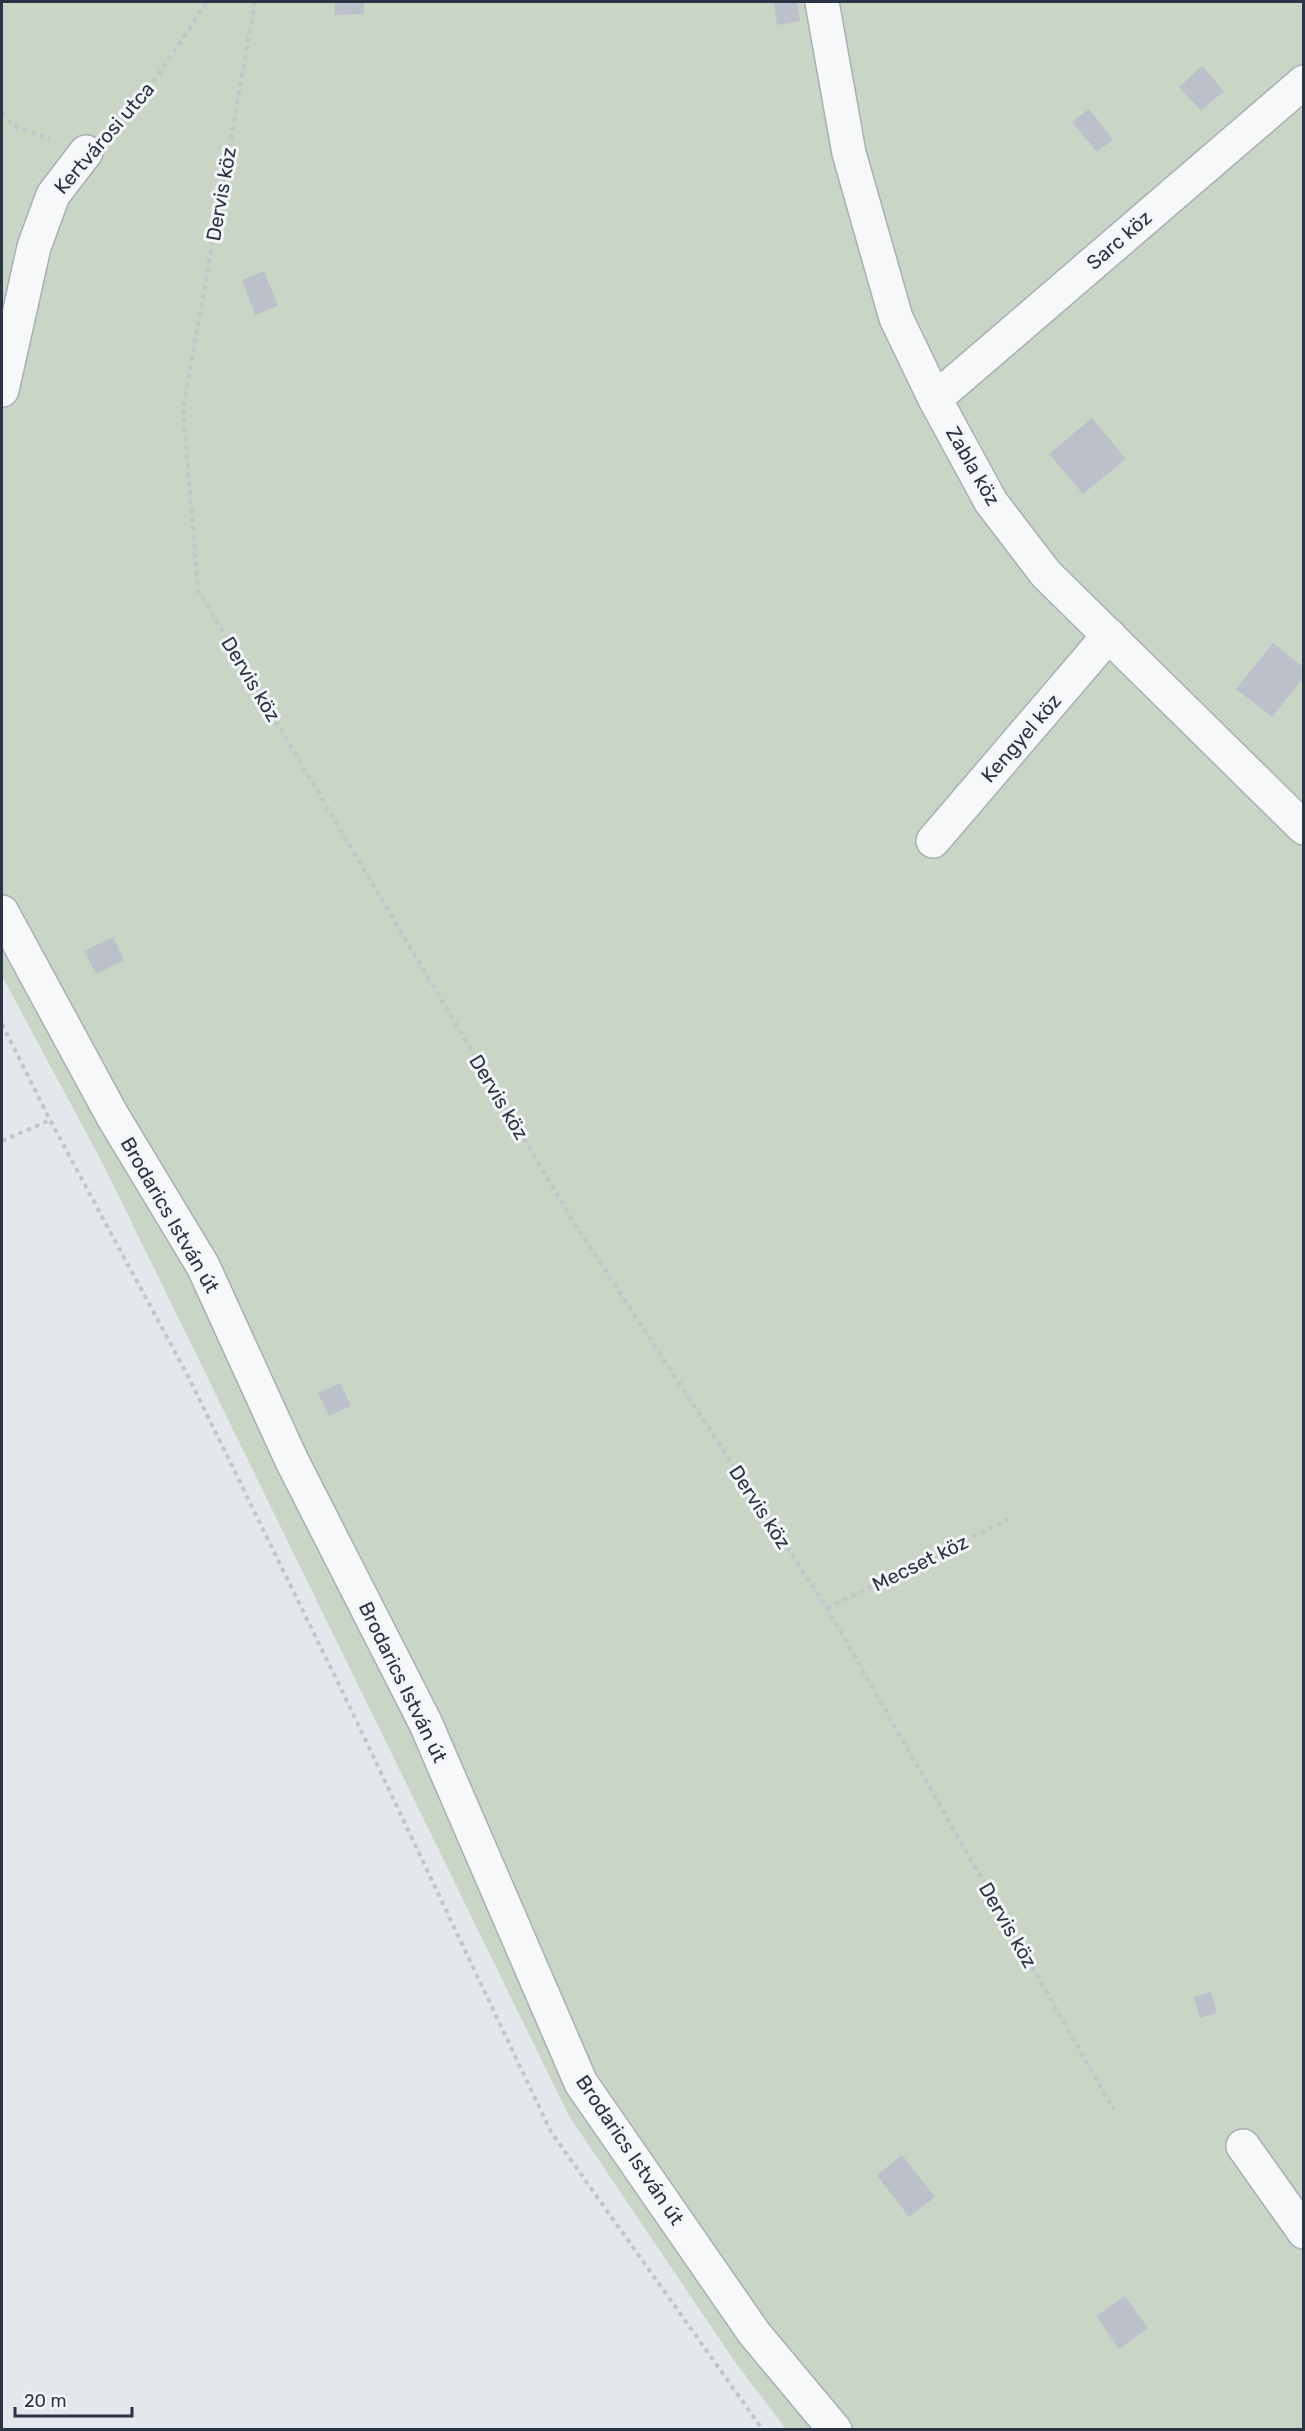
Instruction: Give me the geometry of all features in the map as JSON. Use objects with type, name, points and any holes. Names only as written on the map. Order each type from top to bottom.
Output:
[{"type":"street","name":"Zabla köz","points":[[822,2],[849,153],[896,318],[935,399],[991,502],[1046,574],[1304,828]]},
{"type":"street","name":"Sarc köz","points":[[935,399],[1304,82]]},
{"type":"street","name":"Kertvárosi utca","points":[[2,390],[33,247],[52,195],[86,152]]},
{"type":"street","name":"Kengyel köz","points":[[933,841],[1109,635]]},
{"type":"street","name":"Brodarics István út","points":[[2,912],[112,1114],[203,1266],[292,1461],[425,1722],[581,2083],[754,2333],[835,2430]]},
{"type":"street","points":[[1243,2146],[1304,2232]]},
{"type":"path","name":"Kertvárosi utca","points":[[86,152],[142,99],[207,2]]},
{"type":"path","name":"Dervis köz","points":[[255,2],[183,409],[198,590],[576,1226],[827,1608],[1114,2109]]},
{"type":"path","points":[[2,113],[14,126],[86,152]]},
{"type":"path","points":[[2,1024],[50,1120],[189,1378],[347,1701],[551,2132],[763,2430]]},
{"type":"path","points":[[2,1141],[50,1120]]},
{"type":"path","name":"Mecset köz","points":[[827,1608],[1013,1517]]},
{"type":"green space","points":[[2,2],[1303,2],[1303,2429],[786,2429],[735,2362],[569,2116],[103,1164],[2,976]]},
{"type":"building","points":[[335,2],[364,2],[364,14],[335,15]]},
{"type":"building","points":[[774,2],[797,2],[800,21],[777,25]]},
{"type":"building","points":[[1202,66],[1224,91],[1201,111],[1179,87]]},
{"type":"building","points":[[1089,109],[1113,139],[1097,152],[1072,122]]},
{"type":"building","points":[[264,271],[278,306],[255,315],[242,280]]},
{"type":"building","points":[[1092,418],[1126,459],[1083,494],[1049,454]]},
{"type":"building","points":[[1273,643],[1304,668],[1304,677],[1272,717],[1236,689]]},
{"type":"building","points":[[113,937],[124,960],[96,974],[84,951]]},
{"type":"building","points":[[340,1383],[351,1406],[329,1416],[318,1393]]},
{"type":"building","points":[[1211,1992],[1217,2013],[1200,2018],[1194,1997]]},
{"type":"building","points":[[902,2155],[935,2197],[909,2217],[877,2175]]},
{"type":"building","points":[[1125,2296],[1148,2328],[1119,2349],[1096,2316]]}]
